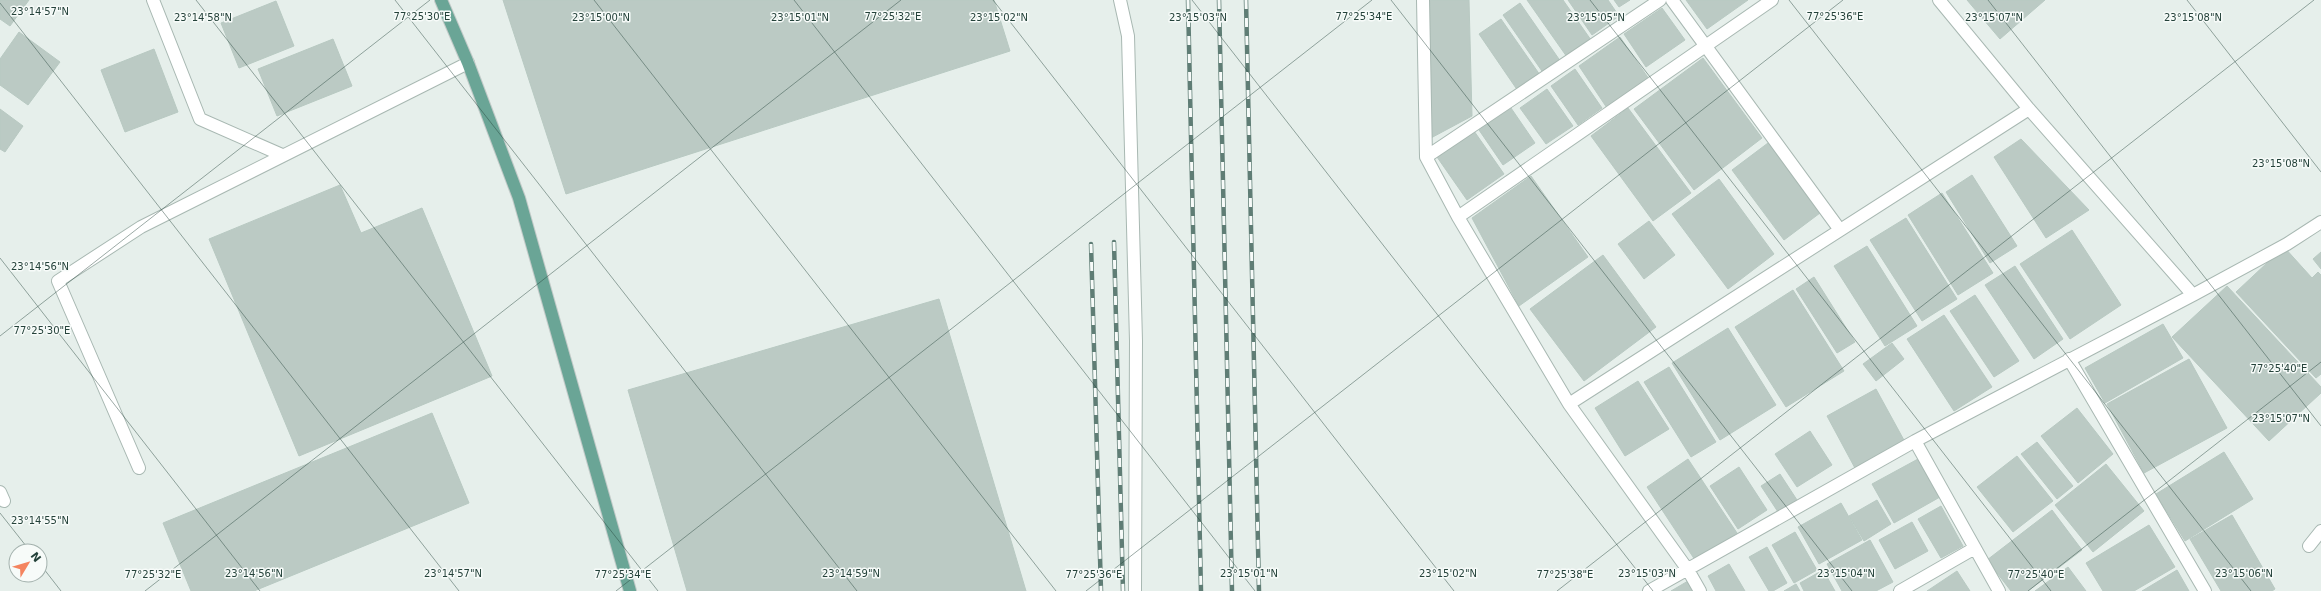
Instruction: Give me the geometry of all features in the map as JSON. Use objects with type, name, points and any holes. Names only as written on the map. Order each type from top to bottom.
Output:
[{"type":"main road","points":[[441,0],[468,64],[519,198],[630,591]]},
{"type":"street","points":[[153,0],[200,118],[282,155]]},
{"type":"street","points":[[1120,0],[1128,36],[1129,52],[1136,341],[1135,591]]},
{"type":"street","points":[[1423,0],[1426,157],[1458,217],[1569,404],[1688,570],[1700,591]]},
{"type":"street","points":[[1426,157],[1660,0]]},
{"type":"street","points":[[1672,0],[1840,230]]},
{"type":"street","points":[[1458,217],[1772,0]]},
{"type":"street","points":[[1939,0],[2030,109],[2193,295]]},
{"type":"street","points":[[139,468],[58,281],[141,227],[282,155],[468,64]]},
{"type":"street","points":[[1569,404],[2030,109]]},
{"type":"street","points":[[1649,591],[1915,441],[2193,295],[2287,244],[2321,222]]},
{"type":"street","points":[[2069,359],[2205,591]]},
{"type":"street","points":[[1915,441],[1999,591]]},
{"type":"street","points":[[2309,546],[2321,531]]},
{"type":"street","points":[[1900,591],[1975,548]]},
{"type":"building","points":[[0,0],[29,0],[10,26],[0,19]]},
{"type":"building","points":[[503,0],[994,0],[1010,51],[566,194]]},
{"type":"building","points":[[1430,0],[1469,0],[1472,116],[1429,139]]},
{"type":"building","points":[[1527,0],[1563,0],[1591,40],[1567,57]]},
{"type":"building","points":[[1568,0],[1608,0],[1619,16],[1592,35]]},
{"type":"building","points":[[1614,0],[1630,0],[1619,7]]},
{"type":"building","points":[[1686,0],[1748,0],[1707,29]]},
{"type":"building","points":[[1967,0],[2045,0],[2000,39]]},
{"type":"building","points":[[276,1],[294,46],[239,68],[221,23]]},
{"type":"building","points":[[1520,3],[1561,62],[1544,74],[1503,15]]},
{"type":"building","points":[[1662,8],[1685,40],[1646,67],[1624,34]]},
{"type":"building","points":[[1501,19],[1540,75],[1518,91],[1479,34]]},
{"type":"building","points":[[19,32],[60,62],[28,105],[0,85],[0,59]]},
{"type":"building","points":[[1620,37],[1649,79],[1607,108],[1579,66]]},
{"type":"building","points":[[333,39],[352,86],[277,116],[258,69]]},
{"type":"building","points":[[154,49],[178,112],[125,132],[101,70]]},
{"type":"building","points":[[1703,58],[1762,138],[1694,190],[1634,109]]},
{"type":"building","points":[[1575,69],[1602,108],[1578,125],[1551,86]]},
{"type":"building","points":[[1547,89],[1573,126],[1546,144],[1520,108]]},
{"type":"building","points":[[1511,108],[1535,143],[1503,165],[1479,130]]},
{"type":"building","points":[[1628,108],[1691,193],[1653,221],[1591,136]]},
{"type":"building","points":[[0,109],[23,126],[5,152],[0,149]]},
{"type":"building","points":[[1474,131],[1504,174],[1467,200],[1437,157]]},
{"type":"building","points":[[2021,139],[2089,210],[2046,238],[1994,157]]},
{"type":"building","points":[[1768,143],[1820,213],[1784,240],[1732,170]]},
{"type":"building","points":[[1972,175],[2017,246],[1990,263],[1946,192]]},
{"type":"building","points":[[1531,176],[1588,257],[1519,306],[1472,218]]},
{"type":"building","points":[[1719,179],[1774,254],[1728,289],[1672,214]]},
{"type":"building","points":[[340,185],[361,233],[422,208],[492,376],[299,456],[209,239]]},
{"type":"building","points":[[1942,193],[1993,273],[1958,295],[1908,215]]},
{"type":"building","points":[[1906,218],[1957,299],[1922,321],[1870,240]]},
{"type":"building","points":[[1649,221],[1675,255],[1644,279],[1618,244]]},
{"type":"building","points":[[2072,230],[2121,305],[2070,339],[2020,264]]},
{"type":"building","points":[[1867,246],[1917,326],[1885,346],[1834,266]]},
{"type":"building","points":[[2284,247],[2312,278],[2318,272],[2321,275],[2321,374],[2316,378],[2236,292]]},
{"type":"building","points":[[2321,252],[2321,269],[2313,259]]},
{"type":"building","points":[[1603,255],[1656,327],[1584,381],[1530,309]]},
{"type":"building","points":[[2015,266],[2063,339],[2034,359],[1985,285]]},
{"type":"building","points":[[1814,277],[1855,342],[1837,353],[1796,289]]},
{"type":"building","points":[[2227,286],[2321,387],[2321,393],[2269,441],[2172,337]]},
{"type":"building","points":[[1793,290],[1844,371],[1786,407],[1735,327]]},
{"type":"building","points":[[1975,295],[2019,361],[1994,377],[1950,311]]},
{"type":"building","points":[[939,299],[1026,591],[687,591],[628,390]]},
{"type":"building","points":[[1944,315],[1992,387],[1954,411],[1907,339]]},
{"type":"building","points":[[2163,324],[2183,358],[2105,403],[2085,368]]},
{"type":"building","points":[[1728,328],[1776,405],[1720,440],[1672,363]]},
{"type":"building","points":[[1892,343],[1904,359],[1876,381],[1863,364]]},
{"type":"building","points":[[2189,359],[2227,428],[2144,473],[2107,404]]},
{"type":"building","points":[[1669,367],[1716,442],[1691,457],[1644,382]]},
{"type":"building","points":[[1638,381],[1669,429],[1625,456],[1595,408]]},
{"type":"building","points":[[1876,389],[1905,442],[1856,470],[1827,416]]},
{"type":"building","points":[[2077,408],[2113,454],[2078,483],[2041,436]]},
{"type":"building","points":[[432,413],[469,503],[254,591],[191,591],[163,523]]},
{"type":"building","points":[[1810,431],[1832,465],[1797,487],[1775,454]]},
{"type":"building","points":[[2037,442],[2073,486],[2057,499],[2021,454]]},
{"type":"building","points":[[2224,452],[2253,499],[2185,541],[2156,494]]},
{"type":"building","points":[[2017,456],[2053,501],[2013,532],[1977,487]]},
{"type":"building","points":[[1688,459],[1737,533],[1695,560],[1647,487]]},
{"type":"building","points":[[1918,459],[1940,497],[1894,523],[1872,484]]},
{"type":"building","points":[[2106,464],[2144,511],[2093,552],[2055,505]]},
{"type":"building","points":[[1739,467],[1767,510],[1738,529],[1710,486]]},
{"type":"building","points":[[1780,474],[1799,503],[1780,515],[1761,486]]},
{"type":"building","points":[[1877,500],[1891,524],[1864,541],[1849,516]]},
{"type":"building","points":[[1841,503],[1862,540],[1819,564],[1798,527]]},
{"type":"building","points":[[1941,506],[1963,546],[1941,558],[1918,519]]},
{"type":"building","points":[[2052,510],[2082,550],[2028,591],[2011,591],[1987,560]]},
{"type":"building","points":[[2232,515],[2275,589],[2272,591],[2221,591],[2190,539]]},
{"type":"building","points":[[1912,522],[1928,551],[1895,569],[1879,540]]},
{"type":"building","points":[[2149,525],[2175,567],[2134,591],[2103,591],[2086,563]]},
{"type":"building","points":[[1795,532],[1817,570],[1794,583],[1772,545]]},
{"type":"building","points":[[1870,540],[1893,582],[1876,591],[1842,591],[1827,564]]},
{"type":"building","points":[[1767,547],[1787,583],[1773,591],[1769,591],[1749,557]]},
{"type":"building","points":[[1729,564],[1745,591],[1716,591],[1708,576]]},
{"type":"building","points":[[2068,567],[2086,591],[2035,591]]},
{"type":"building","points":[[1823,570],[1835,591],[1804,591],[1800,583]]},
{"type":"building","points":[[2177,570],[2189,591],[2142,591]]},
{"type":"building","points":[[1957,571],[1970,591],[1927,591]]},
{"type":"building","points":[[1688,581],[1693,591],[1671,591]]},
{"type":"building","points":[[1796,584],[1800,591],[1784,591]]},
{"type":"railway","points":[[1188,0],[1201,591]]},
{"type":"railway","points":[[1219,0],[1232,591]]},
{"type":"railway","points":[[1246,0],[1259,591]]},
{"type":"railway","points":[[1114,242],[1123,591]]},
{"type":"railway","points":[[1091,244],[1101,591]]}]
